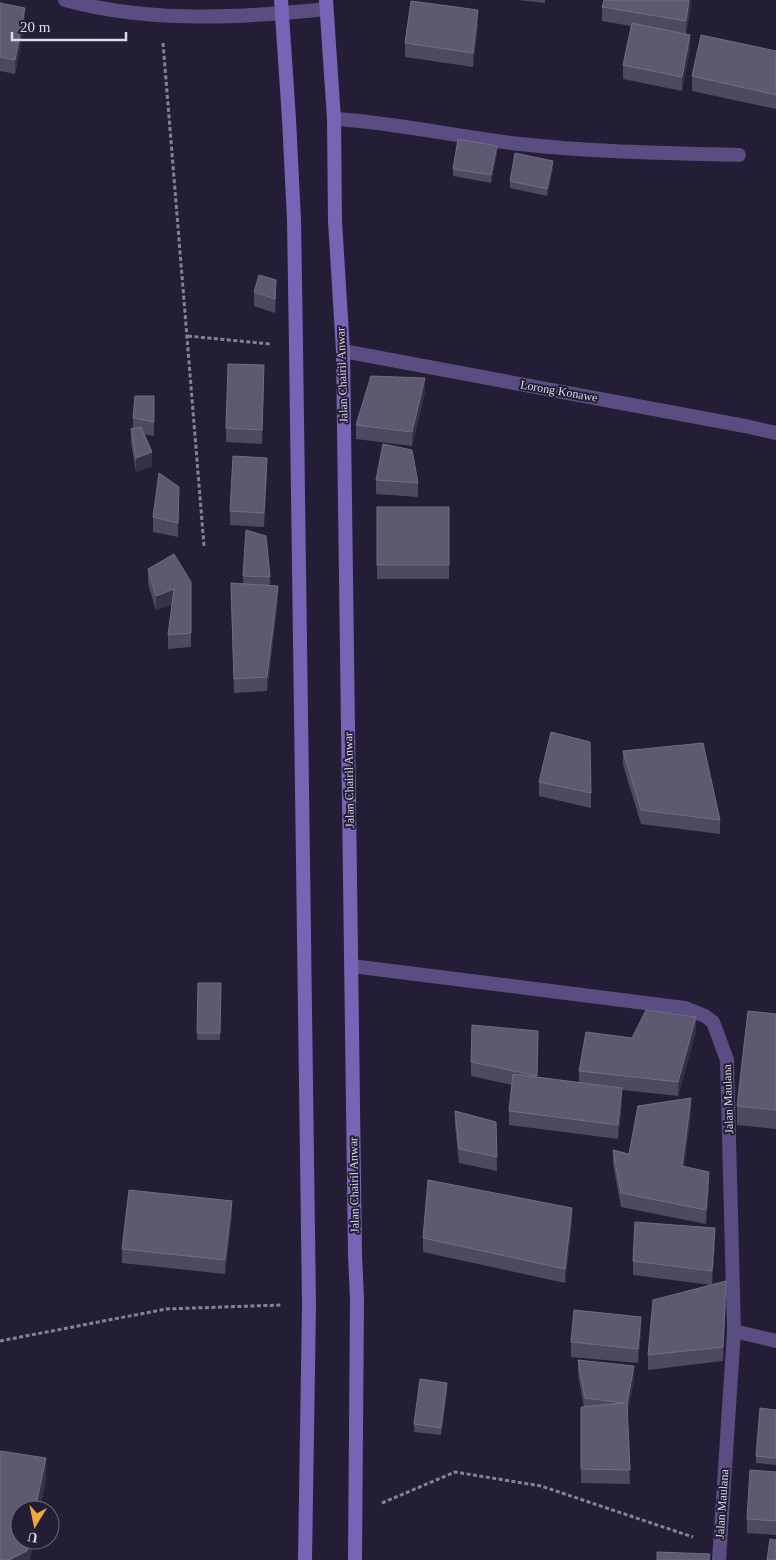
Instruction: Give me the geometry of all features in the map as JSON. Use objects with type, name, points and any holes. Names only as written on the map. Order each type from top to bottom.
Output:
[{"type":"main road","name":"Jalan Chairil Anwar","points":[[326,5],[334,118],[335,221],[342,351],[357,1299],[355,1560]]},
{"type":"main road","points":[[281,7],[290,119],[296,346],[309,1305],[305,1560]]},
{"type":"street","points":[[65,0],[94,8],[161,17],[326,5]]},
{"type":"street","points":[[334,118],[360,120],[511,143],[600,151],[739,155]]},
{"type":"street","name":"Lorong Konawe","points":[[342,351],[776,433]]},
{"type":"street","name":"Jalan Maulana","points":[[352,966],[685,1008],[705,1016],[713,1022],[727,1060],[734,1331],[719,1553]]},
{"type":"street","points":[[734,1331],[776,1342]]},
{"type":"path","points":[[161,17],[204,546]]},
{"type":"path","points":[[188,336],[296,346]]},
{"type":"path","points":[[0,1340],[166,1309],[309,1305]]},
{"type":"path","points":[[356,1514],[455,1472],[541,1486],[719,1553]]},
{"type":"building","points":[[604,0],[689,0],[686,21],[602,7]]},
{"type":"building","points":[[411,1],[478,10],[473,53],[405,43]]},
{"type":"building","points":[[0,3],[25,8],[15,60],[0,57]]},
{"type":"building","points":[[632,23],[690,35],[682,77],[623,65]]},
{"type":"building","points":[[701,35],[776,51],[776,95],[692,76]]},
{"type":"building","points":[[458,139],[497,146],[491,175],[453,169]]},
{"type":"building","points":[[515,153],[553,161],[547,189],[510,181]]},
{"type":"building","points":[[259,275],[276,280],[275,299],[254,292]]},
{"type":"building","points":[[228,364],[264,365],[262,430],[226,428]]},
{"type":"building","points":[[371,376],[425,378],[412,432],[356,425]]},
{"type":"building","points":[[135,396],[154,396],[154,422],[133,418]]},
{"type":"building","points":[[141,427],[152,452],[136,458],[131,429]]},
{"type":"building","points":[[383,444],[412,450],[418,483],[376,480]]},
{"type":"building","points":[[233,456],[267,458],[264,513],[230,511]]},
{"type":"building","points":[[159,473],[179,487],[178,523],[153,517]]},
{"type":"building","points":[[377,507],[449,507],[449,565],[377,565]]},
{"type":"building","points":[[246,530],[266,536],[270,577],[243,576]]},
{"type":"building","points":[[174,554],[191,582],[191,633],[168,635],[174,589],[156,596],[148,569]]},
{"type":"building","points":[[231,583],[278,586],[267,677],[234,679]]},
{"type":"building","points":[[551,732],[590,742],[591,793],[539,782]]},
{"type":"building","points":[[703,743],[720,820],[641,810],[623,751]]},
{"type":"building","points":[[198,983],[221,983],[220,1033],[197,1033]]},
{"type":"building","points":[[646,1010],[696,1017],[678,1082],[579,1071],[586,1032],[632,1038]]},
{"type":"building","points":[[748,1011],[776,1014],[776,1110],[737,1106]]},
{"type":"building","points":[[472,1025],[538,1031],[537,1076],[471,1062]]},
{"type":"building","points":[[513,1074],[622,1088],[618,1125],[509,1111]]},
{"type":"building","points":[[691,1098],[682,1166],[709,1172],[706,1210],[621,1193],[613,1150],[629,1154],[638,1106]]},
{"type":"building","points":[[455,1111],[496,1122],[497,1157],[459,1149]]},
{"type":"building","points":[[428,1180],[572,1208],[565,1269],[423,1238]]},
{"type":"building","points":[[129,1190],[232,1201],[225,1260],[122,1249]]},
{"type":"building","points":[[635,1222],[715,1228],[712,1271],[633,1261]]},
{"type":"building","points":[[726,1281],[723,1347],[648,1355],[653,1300]]},
{"type":"building","points":[[574,1310],[641,1317],[638,1349],[571,1342]]},
{"type":"building","points":[[578,1360],[634,1366],[627,1403],[630,1470],[581,1469],[581,1407],[624,1403],[585,1398]]},
{"type":"building","points":[[420,1379],[447,1383],[441,1428],[414,1424]]},
{"type":"building","points":[[760,1408],[776,1410],[776,1458],[756,1456]]},
{"type":"building","points":[[0,1451],[46,1458],[37,1500],[10,1500],[10,1550],[27,1551],[9,1560],[0,1560]]},
{"type":"building","points":[[750,1470],[776,1472],[776,1521],[747,1519]]},
{"type":"building","points":[[770,1539],[776,1540],[776,1560],[767,1560]]},
{"type":"building","points":[[657,1552],[710,1554],[709,1560],[657,1560]]}]
